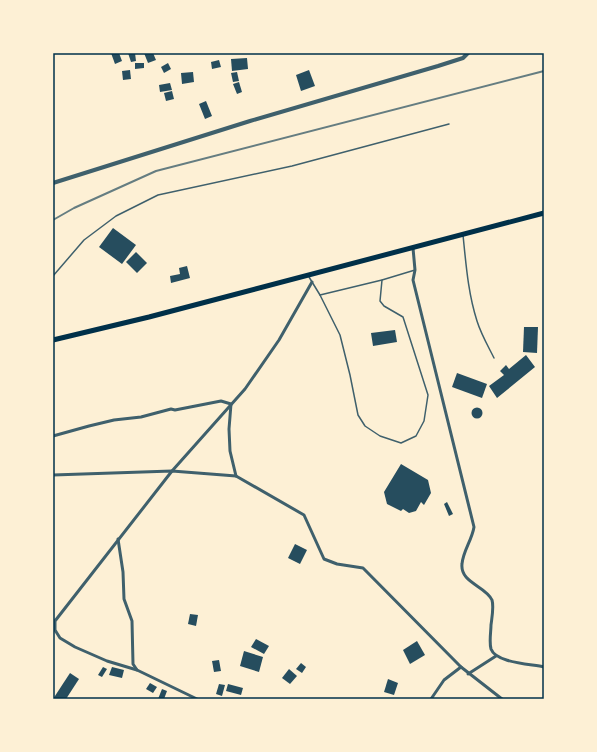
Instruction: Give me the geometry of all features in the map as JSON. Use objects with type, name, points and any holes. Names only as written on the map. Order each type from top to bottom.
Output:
[{"type":"main road","points":[[53,340],[156,315],[544,213]]},
{"type":"street","points":[[53,183],[250,121],[438,66],[463,58],[468,53]]},
{"type":"street","points":[[413,247],[415,270],[413,280],[474,527],[465,551],[462,566],[464,575],[473,584],[487,594],[492,601],[491,649],[496,656],[505,660],[544,667]]},
{"type":"street","points":[[197,699],[137,670],[107,661],[75,647],[60,638],[55,630],[55,620],[172,471],[245,389],[279,340],[312,282]]},
{"type":"street","points":[[53,436],[102,423],[141,417],[171,409],[175,410],[221,401],[231,404]]},
{"type":"street","points":[[231,404],[229,430],[230,451],[236,476]]},
{"type":"street","points":[[53,472],[55,475],[172,471],[236,476],[304,514],[324,559],[337,564],[363,568],[468,674],[502,699]]},
{"type":"street","points":[[118,539],[123,572],[124,599],[132,621],[133,664],[137,670]]},
{"type":"street","points":[[468,674],[496,656]]},
{"type":"street","points":[[431,699],[444,680],[461,667]]},
{"type":"lane","points":[[53,276],[84,240],[116,216],[158,195],[292,166],[449,124]]},
{"type":"lane","points":[[463,234],[472,305],[484,338],[494,358]]},
{"type":"lane","points":[[320,295],[382,280],[415,270]]},
{"type":"lane","points":[[308,275],[340,335],[358,415],[365,426],[380,436],[401,443],[416,436],[424,421],[428,395],[403,317],[384,306],[380,301],[382,280]]},
{"type":"building","points":[[111,53],[119,53],[122,61],[115,64]]},
{"type":"building","points":[[128,53],[135,53],[136,61],[131,62]]},
{"type":"building","points":[[144,53],[153,53],[156,60],[148,63]]},
{"type":"building","points":[[247,58],[248,69],[232,71],[231,59]]},
{"type":"building","points":[[219,60],[221,67],[212,69],[211,62]]},
{"type":"building","points":[[135,63],[144,63],[144,68],[135,69]]},
{"type":"building","points":[[168,63],[171,69],[164,73],[161,67]]},
{"type":"building","points":[[130,70],[131,79],[123,80],[122,71]]},
{"type":"building","points":[[309,70],[315,86],[301,91],[296,75]]},
{"type":"building","points":[[193,72],[194,82],[182,84],[181,73]]},
{"type":"building","points":[[237,72],[239,81],[233,82],[231,73]]},
{"type":"building","points":[[239,82],[242,92],[237,94],[233,84]]},
{"type":"building","points":[[170,83],[172,90],[160,92],[159,85]]},
{"type":"building","points":[[172,91],[174,99],[166,101],[164,93]]},
{"type":"building","points":[[206,101],[212,116],[205,119],[199,104]]},
{"type":"building","points":[[113,228],[136,245],[122,264],[99,247]]},
{"type":"building","points":[[136,252],[147,263],[137,273],[126,262]]},
{"type":"building","points":[[187,266],[190,278],[171,283],[170,276],[180,274],[179,268]]},
{"type":"building","points":[[524,327],[538,327],[537,353],[523,352]]},
{"type":"building","points":[[395,330],[397,342],[373,346],[371,333]]},
{"type":"building","points":[[526,355],[535,367],[497,398],[489,386],[504,375],[500,371],[506,365],[509,369]]},
{"type":"building","points":[[457,373],[487,384],[482,398],[452,387]]},
{"type":"building","points":[[475,408],[479,408],[481,409],[481,417],[475,418],[472,415],[472,411]]},
{"type":"building","points":[[401,464],[428,480],[431,493],[424,505],[421,502],[416,511],[409,513],[403,509],[401,511],[387,504],[384,492]]},
{"type":"building","points":[[447,502],[453,514],[449,516],[444,504]]},
{"type":"building","points":[[295,544],[307,550],[300,564],[288,558]]},
{"type":"building","points":[[190,614],[198,615],[196,626],[188,624]]},
{"type":"building","points":[[256,639],[269,646],[264,654],[251,647]]},
{"type":"building","points":[[417,641],[425,655],[410,664],[403,650]]},
{"type":"building","points":[[244,651],[263,657],[259,672],[240,666]]},
{"type":"building","points":[[219,660],[221,671],[214,672],[212,661]]},
{"type":"building","points":[[301,663],[306,667],[302,673],[296,669]]},
{"type":"building","points":[[103,667],[107,669],[102,677],[98,675]]},
{"type":"building","points":[[112,667],[124,670],[122,678],[109,675]]},
{"type":"building","points":[[289,669],[297,676],[290,684],[282,678]]},
{"type":"building","points":[[70,673],[79,679],[66,699],[53,699]]},
{"type":"building","points":[[388,679],[398,683],[394,695],[384,692]]},
{"type":"building","points":[[150,683],[157,687],[153,693],[146,689]]},
{"type":"building","points":[[219,684],[225,685],[222,696],[216,694]]},
{"type":"building","points":[[228,684],[243,688],[241,695],[226,691]]},
{"type":"building","points":[[162,689],[167,691],[164,699],[158,699]]},
{"type":"railway","points":[[53,220],[74,208],[156,171],[544,71]]}]
